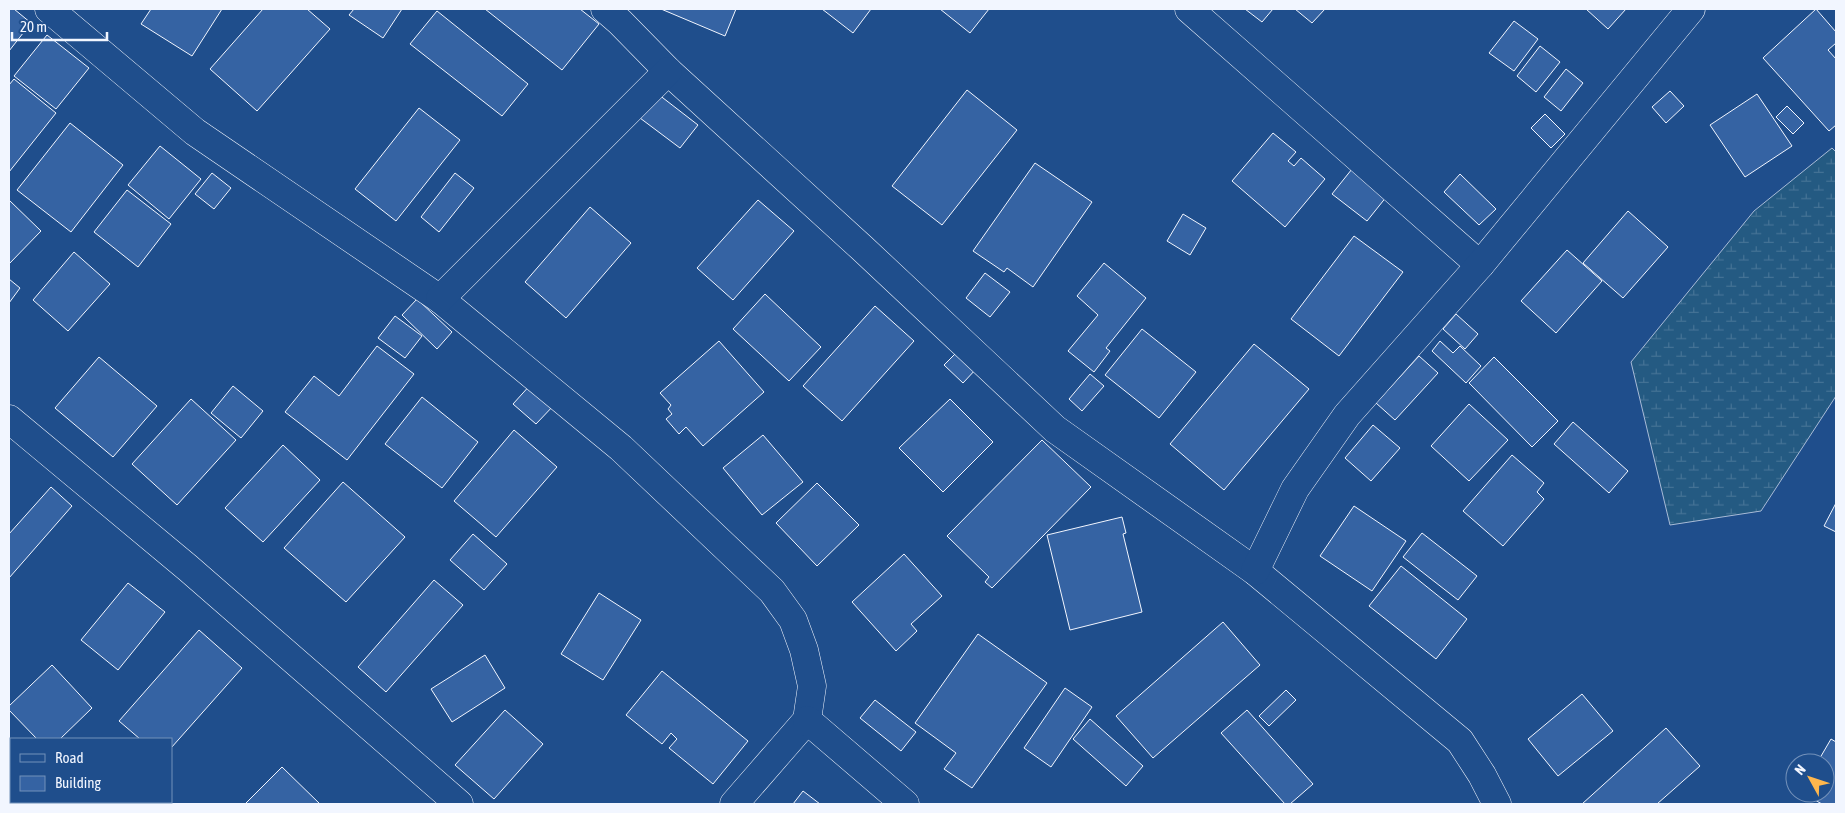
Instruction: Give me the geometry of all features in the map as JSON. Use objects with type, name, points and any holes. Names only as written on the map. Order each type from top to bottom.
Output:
[{"type":"street","points":[[49,9],[196,132],[440,299],[621,448],[772,591],[793,620],[804,650],[812,686],[807,720],[734,804]]},
{"type":"street","points":[[1189,9],[1480,265]]},
{"type":"street","points":[[1255,571],[1295,490],[1347,415],[1480,265],[1691,9]]},
{"type":"street","points":[[618,13],[668,71],[862,248],[1055,429],[1255,571],[1460,740],[1482,775],[1497,804]]},
{"type":"street","points":[[440,299],[668,71]]},
{"type":"street","points":[[9,419],[188,568],[459,804]]},
{"type":"street","points":[[807,720],[905,804]]},
{"type":"green space","points":[[1832,148],[1836,152],[1836,396],[1761,511],[1670,525],[1631,362],[1754,211]]},
{"type":"building","points":[[9,9],[14,9],[31,23],[9,51]]},
{"type":"building","points":[[151,9],[222,9],[192,56],[141,24]]},
{"type":"building","points":[[263,9],[307,9],[330,29],[257,111],[210,69]]},
{"type":"building","points":[[354,9],[402,9],[383,38],[349,15]]},
{"type":"building","points":[[485,9],[580,9],[599,24],[562,70]]},
{"type":"building","points":[[661,9],[736,9],[725,36]]},
{"type":"building","points":[[822,9],[871,9],[853,33]]},
{"type":"building","points":[[940,9],[989,9],[970,33]]},
{"type":"building","points":[[1245,9],[1273,9],[1262,22]]},
{"type":"building","points":[[1295,9],[1325,9],[1312,23]]},
{"type":"building","points":[[1586,9],[1626,9],[1608,29]]},
{"type":"building","points":[[1816,9],[1836,32],[1836,43],[1828,50],[1836,59],[1836,125],[1829,131],[1763,58]]},
{"type":"building","points":[[437,11],[528,84],[502,116],[410,44]]},
{"type":"building","points":[[1514,21],[1538,39],[1514,71],[1489,53]]},
{"type":"building","points":[[47,35],[89,68],[56,109],[14,76]]},
{"type":"building","points":[[1540,46],[1560,62],[1536,92],[1517,76]]},
{"type":"building","points":[[1566,69],[1583,83],[1561,111],[1544,97]]},
{"type":"building","points":[[14,79],[56,113],[9,172],[9,85]]},
{"type":"building","points":[[967,90],[1017,130],[942,225],[892,186]]},
{"type":"building","points":[[654,91],[698,125],[680,148],[636,115]]},
{"type":"building","points":[[1670,91],[1684,106],[1666,123],[1652,107]]},
{"type":"building","points":[[1757,94],[1792,146],[1745,177],[1710,125]]},
{"type":"building","points":[[1787,106],[1804,123],[1793,134],[1776,117]]},
{"type":"building","points":[[419,108],[460,140],[396,221],[355,189]]},
{"type":"building","points":[[1545,114],[1565,134],[1551,148],[1531,128]]},
{"type":"building","points":[[70,123],[123,165],[71,232],[17,190]]},
{"type":"building","points":[[1273,133],[1296,152],[1288,161],[1294,166],[1301,158],[1325,179],[1285,227],[1232,181]]},
{"type":"building","points":[[160,146],[201,179],[169,219],[128,185]]},
{"type":"building","points":[[1035,163],[1092,202],[1033,287],[1007,268],[1004,272],[973,251]]},
{"type":"building","points":[[1356,164],[1391,191],[1367,221],[1332,194]]},
{"type":"building","points":[[212,173],[231,188],[214,209],[195,194]]},
{"type":"building","points":[[455,173],[474,188],[439,232],[421,217]]},
{"type":"building","points":[[1460,174],[1496,209],[1479,225],[1444,192]]},
{"type":"building","points":[[127,190],[171,224],[138,267],[94,232]]},
{"type":"building","points":[[9,200],[41,231],[9,264]]},
{"type":"building","points":[[758,200],[794,231],[733,300],[697,268]]},
{"type":"building","points":[[590,207],[631,243],[566,318],[525,282]]},
{"type":"building","points":[[1628,211],[1668,247],[1623,298],[1583,263]]},
{"type":"building","points":[[1183,214],[1206,228],[1190,255],[1167,241]]},
{"type":"building","points":[[1354,236],[1403,272],[1339,356],[1291,319]]},
{"type":"building","points":[[1567,250],[1602,281],[1556,333],[1521,301]]},
{"type":"building","points":[[74,252],[110,284],[68,331],[33,300]]},
{"type":"building","points":[[1104,263],[1146,298],[1106,348],[1110,351],[1094,372],[1068,351],[1098,315],[1077,296]]},
{"type":"building","points":[[985,273],[1010,292],[990,317],[966,298]]},
{"type":"building","points":[[9,279],[20,288],[9,303]]},
{"type":"building","points":[[765,294],[821,347],[789,381],[733,329]]},
{"type":"building","points":[[417,299],[452,332],[437,349],[402,315]]},
{"type":"building","points":[[875,306],[914,341],[842,421],[803,386]]},
{"type":"building","points":[[1456,314],[1478,334],[1465,349],[1443,329]]},
{"type":"building","points":[[395,316],[422,336],[405,358],[378,338]]},
{"type":"building","points":[[1142,329],[1196,372],[1159,418],[1105,375]]},
{"type":"building","points":[[719,341],[764,392],[703,446],[686,427],[679,434],[666,419],[672,414],[668,409],[671,405],[660,393]]},
{"type":"building","points":[[1440,341],[1453,353],[1460,346],[1481,366],[1466,383],[1432,351]]},
{"type":"building","points":[[1254,344],[1309,389],[1224,490],[1170,444]]},
{"type":"building","points":[[377,346],[414,374],[347,460],[285,412],[314,376],[339,396]]},
{"type":"building","points":[[958,351],[977,368],[963,383],[944,365]]},
{"type":"building","points":[[1419,356],[1438,373],[1395,420],[1376,403]]},
{"type":"building","points":[[99,357],[157,406],[113,457],[55,408]]},
{"type":"building","points":[[1494,357],[1558,421],[1532,447],[1469,383]]},
{"type":"building","points":[[1090,374],[1104,386],[1082,411],[1069,399]]},
{"type":"building","points":[[532,383],[555,404],[536,424],[513,404]]},
{"type":"building","points":[[233,386],[263,411],[241,438],[211,413]]},
{"type":"building","points":[[422,397],[478,442],[442,488],[385,444]]},
{"type":"building","points":[[191,399],[236,440],[177,505],[132,464]]},
{"type":"building","points":[[950,399],[993,442],[943,492],[899,448]]},
{"type":"building","points":[[1469,404],[1508,440],[1469,481],[1431,446]]},
{"type":"building","points":[[1573,422],[1628,471],[1609,493],[1554,444]]},
{"type":"building","points":[[1373,425],[1400,448],[1371,481],[1345,458]]},
{"type":"building","points":[[514,430],[557,467],[496,537],[454,501]]},
{"type":"building","points":[[763,435],[803,482],[762,515],[723,468]]},
{"type":"building","points":[[1042,440],[1091,487],[992,588],[985,582],[989,577],[947,536]]},
{"type":"building","points":[[283,445],[320,480],[263,542],[225,508]]},
{"type":"building","points":[[1512,455],[1544,483],[1537,492],[1544,499],[1503,546],[1463,511]]},
{"type":"building","points":[[343,482],[405,537],[346,602],[284,548]]},
{"type":"building","points":[[817,483],[859,525],[817,566],[776,523]]},
{"type":"building","points":[[51,487],[72,506],[9,578],[9,534]]},
{"type":"building","points":[[1836,503],[1836,532],[1824,526]]},
{"type":"building","points":[[1354,506],[1406,541],[1372,591],[1320,556]]},
{"type":"building","points":[[1122,517],[1126,533],[1123,534],[1142,612],[1070,630],[1047,535]]},
{"type":"building","points":[[1422,533],[1477,576],[1458,600],[1403,557]]},
{"type":"building","points":[[473,534],[507,564],[484,590],[450,560]]},
{"type":"building","points":[[904,554],[942,596],[911,624],[917,631],[896,651],[852,602]]},
{"type":"building","points":[[1401,566],[1467,619],[1436,659],[1369,606]]},
{"type":"building","points":[[434,580],[463,605],[386,692],[358,667]]},
{"type":"building","points":[[128,583],[165,612],[118,670],[81,640]]},
{"type":"building","points":[[599,593],[641,620],[603,680],[561,654]]},
{"type":"building","points":[[1223,622],[1260,665],[1153,758],[1116,716]]},
{"type":"building","points":[[199,630],[242,668],[172,747],[172,738],[139,738],[119,721]]},
{"type":"building","points":[[978,634],[1047,683],[972,788],[944,769],[956,753],[915,723]]},
{"type":"building","points":[[485,655],[505,688],[452,722],[431,689]]},
{"type":"building","points":[[52,665],[92,708],[61,738],[36,738],[9,710],[9,706]]},
{"type":"building","points":[[662,671],[748,741],[713,784],[669,748],[677,739],[671,733],[662,744],[626,715]]},
{"type":"building","points":[[1065,688],[1092,707],[1051,767],[1024,748]]},
{"type":"building","points":[[1286,690],[1296,700],[1269,726],[1259,716]]},
{"type":"building","points":[[1582,694],[1613,731],[1558,776],[1528,739]]},
{"type":"building","points":[[875,700],[916,732],[901,751],[860,718]]},
{"type":"building","points":[[505,710],[543,744],[494,799],[455,765]]},
{"type":"building","points":[[1247,710],[1313,784],[1290,804],[1285,804],[1221,733]]},
{"type":"building","points":[[1090,719],[1143,766],[1126,786],[1073,739]]},
{"type":"building","points":[[1666,728],[1700,766],[1657,804],[1582,804]]},
{"type":"building","points":[[1831,739],[1836,742],[1836,804],[1820,803],[1835,803],[1835,753],[1823,753]]},
{"type":"building","points":[[282,767],[320,804],[245,804]]},
{"type":"building","points":[[803,791],[820,804],[793,804]]}]
